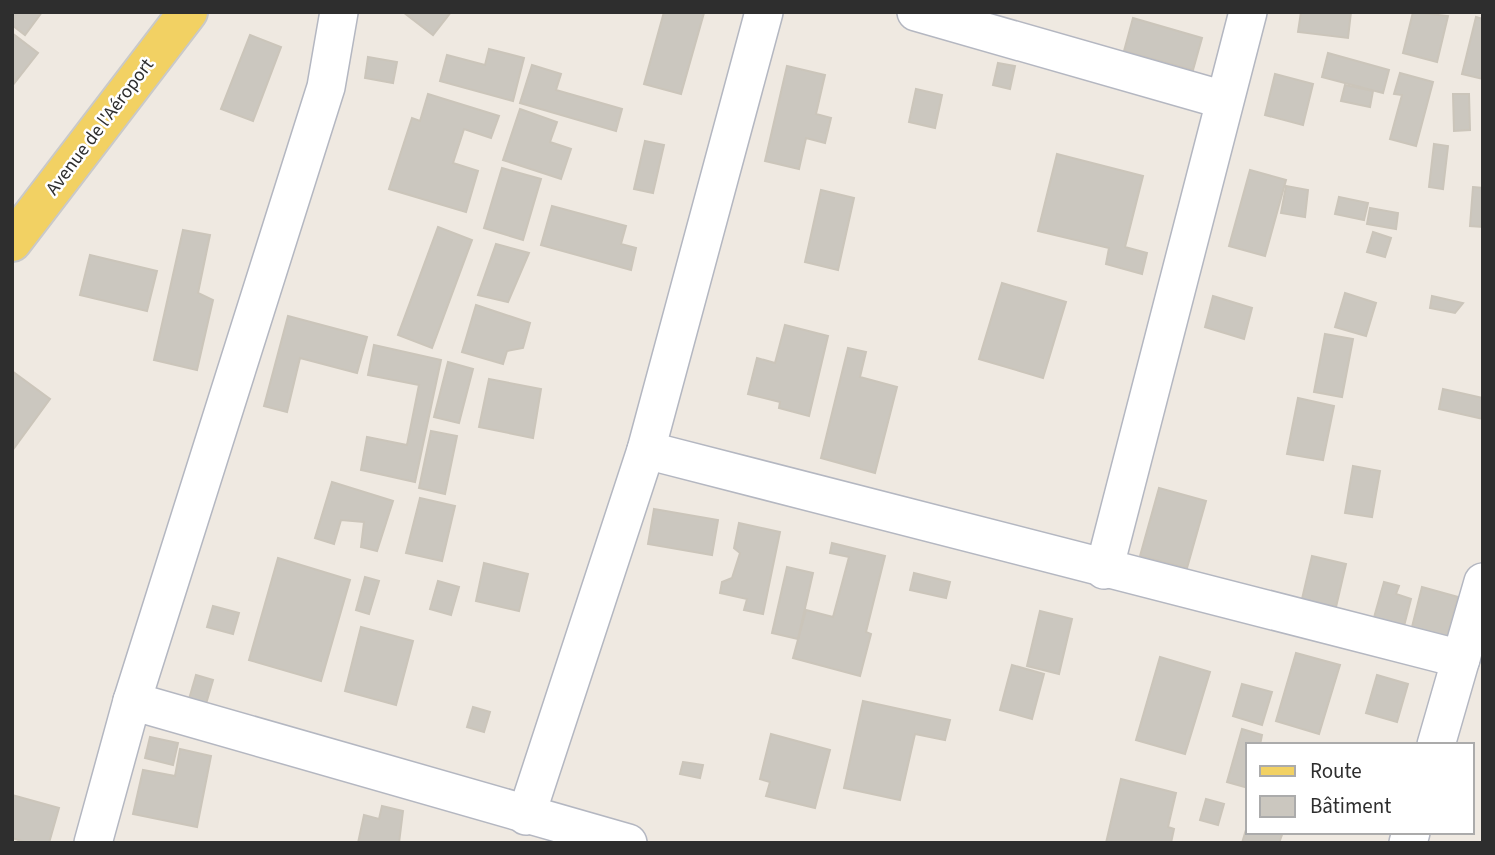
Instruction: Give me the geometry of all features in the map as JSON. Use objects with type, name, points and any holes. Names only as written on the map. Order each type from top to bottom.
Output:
[{"type":"main road","name":"Avenue de l'Aéroport","points":[[12,242],[188,12]]},
{"type":"street","points":[[93,843],[131,701],[326,87],[339,12]]},
{"type":"street","points":[[526,816],[646,450],[764,12]]},
{"type":"street","points":[[916,12],[1224,100]]},
{"type":"street","points":[[1104,570],[1248,12]]},
{"type":"street","points":[[646,450],[1104,570],[1461,659]]},
{"type":"street","points":[[1437,743],[1483,582]]},
{"type":"street","points":[[131,701],[628,843]]},
{"type":"building","points":[[12,12],[42,12],[25,35],[12,25]]},
{"type":"building","points":[[403,12],[451,12],[433,35]]},
{"type":"building","points":[[664,12],[704,13],[681,94],[644,84]]},
{"type":"building","points":[[1301,12],[1351,12],[1348,38],[1298,32]]},
{"type":"building","points":[[1413,12],[1448,16],[1437,62],[1403,53]]},
{"type":"building","points":[[1476,17],[1483,19],[1483,79],[1462,74]]},
{"type":"building","points":[[1133,18],[1202,38],[1193,70],[1124,51]]},
{"type":"building","points":[[12,33],[38,53],[12,86]]},
{"type":"building","points":[[250,35],[281,47],[253,121],[221,109]]},
{"type":"building","points":[[489,49],[524,58],[513,101],[440,81],[447,55],[485,65]]},
{"type":"building","points":[[1328,53],[1389,70],[1383,93],[1322,77]]},
{"type":"building","points":[[368,57],[397,62],[393,83],[365,78]]},
{"type":"building","points":[[998,63],[1015,66],[1010,89],[993,85]]},
{"type":"building","points":[[532,65],[561,74],[556,90],[622,109],[616,131],[520,103]]},
{"type":"building","points":[[787,66],[825,75],[816,114],[831,118],[825,143],[806,138],[799,169],[765,161]]},
{"type":"building","points":[[1400,73],[1433,82],[1416,146],[1390,139],[1402,95],[1394,94]]},
{"type":"building","points":[[1275,74],[1313,84],[1303,125],[1265,115]]},
{"type":"building","points":[[1345,85],[1373,91],[1370,107],[1341,101]]},
{"type":"building","points":[[916,89],[942,95],[935,128],[909,122]]},
{"type":"building","points":[[428,94],[499,116],[491,138],[464,129],[453,163],[478,171],[466,212],[389,189],[412,118],[420,121]]},
{"type":"building","points":[[1453,94],[1469,94],[1470,130],[1454,131]]},
{"type":"building","points":[[520,109],[557,122],[550,142],[571,149],[561,179],[503,160]]},
{"type":"building","points":[[645,141],[664,145],[653,193],[634,189]]},
{"type":"building","points":[[1434,144],[1448,146],[1443,189],[1429,187]]},
{"type":"building","points":[[1057,154],[1143,176],[1125,247],[1147,253],[1142,274],[1106,264],[1109,248],[1038,231]]},
{"type":"building","points":[[502,168],[541,179],[523,240],[484,228]]},
{"type":"building","points":[[1250,170],[1286,180],[1265,256],[1229,246]]},
{"type":"building","points":[[1286,186],[1308,190],[1305,217],[1281,213]]},
{"type":"building","points":[[1473,187],[1483,188],[1483,227],[1470,226]]},
{"type":"building","points":[[821,190],[854,198],[838,270],[805,262]]},
{"type":"building","points":[[1339,197],[1368,203],[1364,220],[1335,214]]},
{"type":"building","points":[[552,206],[626,226],[621,244],[636,248],[631,270],[541,245]]},
{"type":"building","points":[[1370,208],[1398,213],[1396,229],[1367,224]]},
{"type":"building","points":[[438,227],[472,240],[432,348],[398,335]]},
{"type":"building","points":[[183,230],[210,235],[198,293],[213,300],[197,370],[154,360]]},
{"type":"building","points":[[1373,232],[1391,238],[1385,257],[1367,252]]},
{"type":"building","points":[[496,244],[529,253],[508,302],[478,295]]},
{"type":"building","points":[[90,255],[157,271],[147,311],[80,295]]},
{"type":"building","points":[[1002,283],[1066,302],[1043,378],[979,359]]},
{"type":"building","points":[[1345,293],[1376,303],[1366,336],[1335,327]]},
{"type":"building","points":[[1213,296],[1252,308],[1244,339],[1205,327]]},
{"type":"building","points":[[1432,296],[1463,303],[1455,313],[1430,308]]},
{"type":"building","points":[[476,305],[530,323],[523,348],[507,351],[503,364],[462,352]]},
{"type":"building","points":[[288,316],[367,337],[357,373],[300,358],[287,412],[264,406]]},
{"type":"building","points":[[785,325],[828,336],[809,416],[779,408],[780,402],[748,394],[757,358],[775,363]]},
{"type":"building","points":[[1325,334],[1353,339],[1342,397],[1314,392]]},
{"type":"building","points":[[374,345],[441,360],[415,482],[361,470],[367,437],[407,445],[419,385],[368,375]]},
{"type":"building","points":[[848,348],[866,352],[860,377],[897,387],[875,473],[821,458]]},
{"type":"building","points":[[448,362],[473,369],[459,423],[434,417]]},
{"type":"building","points":[[12,371],[50,399],[12,451]]},
{"type":"building","points":[[489,379],[541,389],[533,438],[479,427]]},
{"type":"building","points":[[1443,389],[1483,398],[1483,419],[1439,409]]},
{"type":"building","points":[[1298,398],[1334,406],[1323,460],[1287,454]]},
{"type":"building","points":[[431,431],[457,436],[445,494],[419,488]]},
{"type":"building","points":[[1353,466],[1380,471],[1372,517],[1345,513]]},
{"type":"building","points":[[332,482],[393,501],[377,551],[361,547],[364,522],[341,520],[334,544],[315,538]]},
{"type":"building","points":[[1159,488],[1206,501],[1187,568],[1140,556]]},
{"type":"building","points":[[420,498],[455,506],[442,561],[406,553]]},
{"type":"building","points":[[654,509],[718,520],[712,555],[648,544]]},
{"type":"building","points":[[739,523],[780,532],[763,614],[744,610],[747,599],[720,593],[722,582],[732,578],[740,553],[734,548]]},
{"type":"building","points":[[832,543],[885,556],[866,632],[871,634],[860,676],[793,658],[806,610],[833,617],[849,557],[830,553]]},
{"type":"building","points":[[1312,556],[1346,564],[1336,607],[1302,599]]},
{"type":"building","points":[[278,558],[350,580],[321,681],[249,660]]},
{"type":"building","points":[[484,563],[528,574],[519,611],[476,601]]},
{"type":"building","points":[[787,567],[813,573],[798,639],[772,633]]},
{"type":"building","points":[[914,573],[950,582],[946,598],[910,590]]},
{"type":"building","points":[[365,577],[379,581],[369,614],[356,610]]},
{"type":"building","points":[[438,581],[459,587],[451,615],[430,609]]},
{"type":"building","points":[[1384,582],[1399,586],[1396,594],[1411,599],[1403,630],[1373,621]]},
{"type":"building","points":[[1422,587],[1458,597],[1445,644],[1410,635]]},
{"type":"building","points":[[213,606],[239,613],[233,634],[207,627]]},
{"type":"building","points":[[1040,611],[1072,619],[1059,674],[1027,666]]},
{"type":"building","points":[[361,627],[413,641],[396,705],[345,691]]},
{"type":"building","points":[[1296,653],[1340,665],[1319,734],[1276,721]]},
{"type":"building","points":[[1160,657],[1210,672],[1185,754],[1136,740]]},
{"type":"building","points":[[1012,665],[1044,674],[1032,719],[1000,710]]},
{"type":"building","points":[[196,675],[213,680],[206,704],[189,699]]},
{"type":"building","points":[[1377,675],[1408,684],[1397,722],[1366,713]]},
{"type":"building","points":[[1242,684],[1272,692],[1262,725],[1233,716]]},
{"type":"building","points":[[863,701],[950,720],[945,740],[915,734],[900,800],[844,788]]},
{"type":"building","points":[[473,707],[490,712],[484,732],[467,727]]},
{"type":"building","points":[[1242,729],[1262,735],[1260,743],[1246,743],[1246,787],[1227,782]]},
{"type":"building","points":[[771,734],[830,750],[815,808],[766,796],[770,782],[760,779]]},
{"type":"building","points":[[150,737],[178,743],[173,765],[145,758]]},
{"type":"building","points":[[180,749],[211,756],[197,827],[133,814],[143,770],[175,776]]},
{"type":"building","points":[[683,762],[703,765],[700,778],[680,774]]},
{"type":"building","points":[[1121,779],[1176,793],[1168,827],[1174,829],[1171,843],[1106,843]]},
{"type":"building","points":[[12,795],[59,808],[49,843],[27,843],[12,838]]},
{"type":"building","points":[[1206,799],[1224,804],[1218,825],[1200,820]]},
{"type":"building","points":[[382,806],[403,811],[399,843],[358,843],[364,815],[379,819]]},
{"type":"building","points":[[1246,830],[1246,834],[1282,834],[1279,843],[1242,843]]}]
